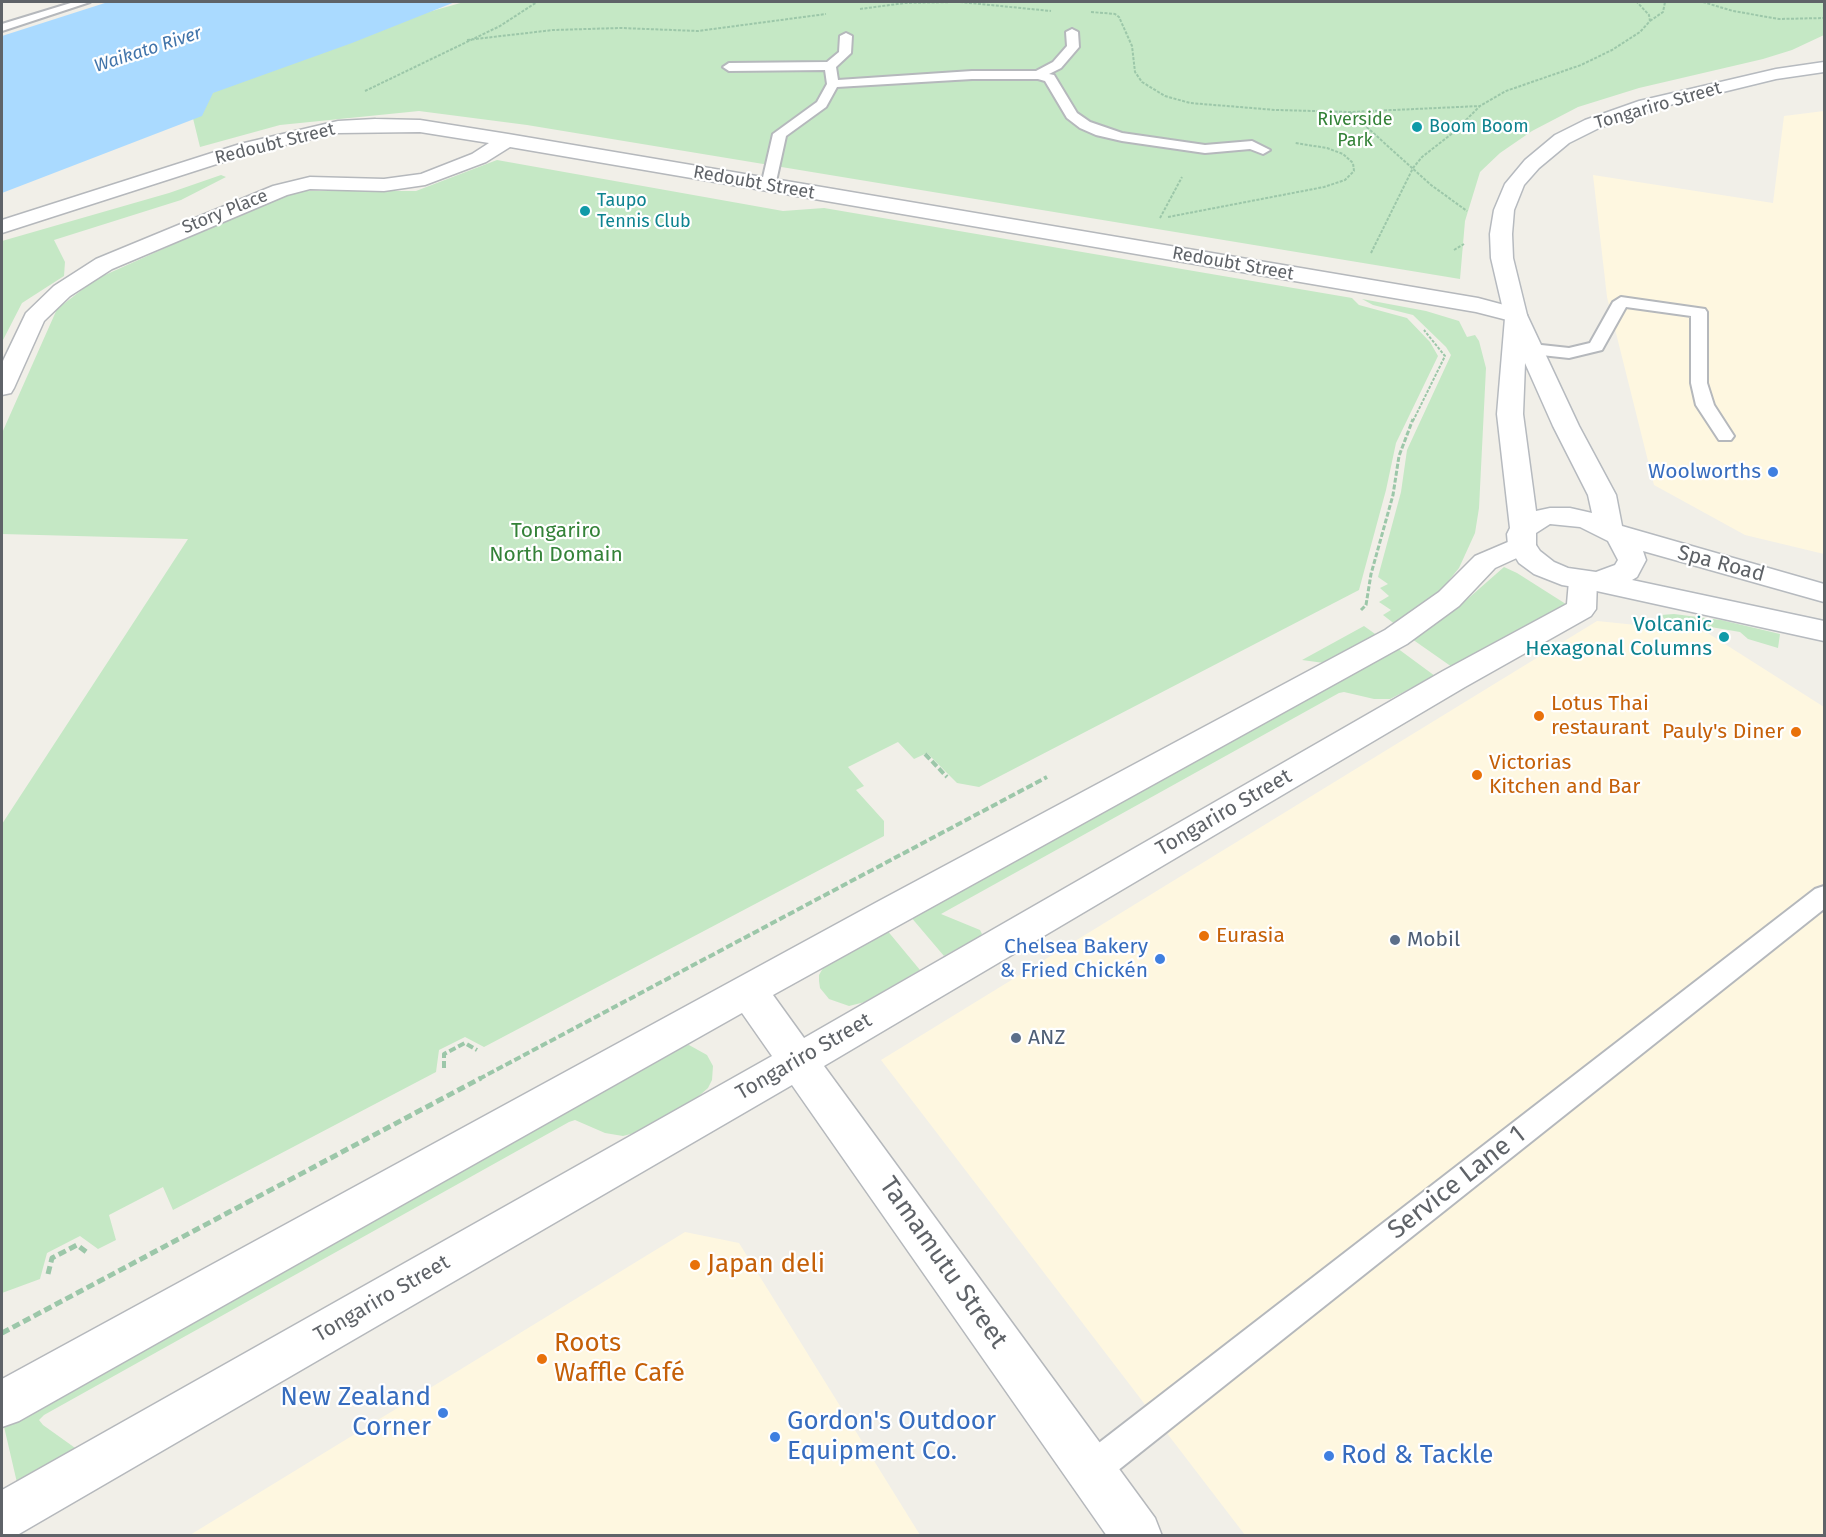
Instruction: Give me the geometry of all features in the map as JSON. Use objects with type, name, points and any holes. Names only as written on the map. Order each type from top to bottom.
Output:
[{"type":"street","name":"Tongariro Street","points":[[1776,74],[1803,61],[1824,55]]},
{"type":"street","name":"Tongariro Street","points":[[2,1517],[798,1061],[1454,679],[1581,609],[1590,581],[1614,578],[1627,570],[1632,560],[1628,548],[1613,532],[1602,495],[1566,426],[1515,315],[1502,258],[1504,210],[1515,184],[1532,164],[1562,140],[1592,124],[1640,107],[1776,74],[1824,67]]},
{"type":"street","name":"Redoubt Street","points":[[2,227],[247,148],[338,127],[420,126],[1478,305],[1515,315]]},
{"type":"street","name":"Story Place","points":[[2,388],[34,318],[62,291],[104,264],[280,190],[310,183],[384,185],[425,179],[479,158],[508,141]]},
{"type":"street","name":"Tongariro Street","points":[[1515,315],[1510,414],[1523,536]]},
{"type":"street","name":"Spa Road","points":[[1824,593],[1613,532],[1580,519],[1550,516],[1534,520],[1523,536],[1529,556],[1544,568],[1562,576],[1693,600],[1824,631]]},
{"type":"street","points":[[2,1404],[748,991],[1396,637],[1449,599],[1485,562],[1523,536]]},
{"type":"street","name":"Tamamutu Street","points":[[748,991],[1137,1536]]},
{"type":"lane","points":[[2,28],[84,2]]},
{"type":"lane","points":[[1038,75],[1057,65],[1073,47],[1072,32]]},
{"type":"lane","points":[[729,67],[830,66],[845,53],[846,36]]},
{"type":"lane","points":[[768,186],[780,134],[822,104],[833,84],[830,66]]},
{"type":"lane","points":[[833,84],[972,75],[1038,75],[1050,78],[1072,115],[1085,125],[1101,132],[1122,138],[1205,149],[1252,145],[1263,150]]},
{"type":"lane","points":[[1532,349],[1569,353],[1596,348],[1620,302],[1699,312],[1699,383],[1705,405],[1725,436]]},
{"type":"lane","name":"Service Lane 1","points":[[1090,1471],[1824,896]]},
{"type":"path","points":[[358,95],[466,40],[500,26],[537,2]]},
{"type":"path","points":[[854,10],[905,3],[955,2]]},
{"type":"path","points":[[960,2],[1058,11]]},
{"type":"path","points":[[1637,2],[1649,15],[1650,21]]},
{"type":"path","points":[[1369,258],[1413,168],[1422,157],[1454,132],[1480,106],[1506,91],[1581,65],[1612,50],[1640,32],[1663,12],[1665,2]]},
{"type":"path","points":[[1703,2],[1733,11],[1779,19],[1824,18]]},
{"type":"path","points":[[1081,12],[1108,13],[1119,17],[1132,46],[1135,72],[1151,89],[1165,96],[1190,103],[1350,112],[1480,106]]},
{"type":"path","points":[[466,40],[518,32],[565,29],[621,28],[698,32],[832,14]]},
{"type":"path","points":[[1350,112],[1431,185],[1471,213]]},
{"type":"path","points":[[1185,171],[1160,218],[1324,187],[1345,180],[1354,171],[1353,163],[1343,154],[1327,148],[1292,143],[1263,150]]},
{"type":"path","points":[[1360,611],[1366,605],[1371,574],[1393,495],[1399,456],[1412,422],[1445,356],[1419,325]]},
{"type":"path","points":[[925,754],[947,777]]},
{"type":"path","points":[[2,1334],[1058,772]]},
{"type":"path","points":[[444,1068],[444,1054],[465,1043],[477,1050]]},
{"type":"path","points":[[48,1275],[52,1258],[77,1245],[89,1254]]},
{"type":"shaded area","points":[[1824,111],[1824,554],[1745,535],[1654,485],[1607,297],[1593,175],[1773,203],[1784,116]]},
{"type":"shaded area","points":[[1597,621],[1706,632],[1824,707],[1824,1535],[1245,1535],[881,1060]]},
{"type":"shaded area","points":[[685,1232],[739,1243],[920,1535],[190,1535]]},
{"type":"green space","name":"Riverside Park","points":[[464,2],[1824,2],[1824,35],[1792,50],[1763,59],[1639,88],[1578,107],[1532,131],[1500,153],[1480,172],[1465,221],[1460,279],[527,125],[419,111],[280,125],[200,147],[189,102],[382,25]]},
{"type":"green space","name":"Tongariro North Domain","points":[[497,160],[783,211],[824,208],[1352,298],[1359,305],[1407,318],[1430,342],[1438,356],[1396,443],[1359,590],[979,787],[957,783],[927,753],[914,759],[898,742],[848,767],[864,786],[856,790],[884,821],[884,836],[484,1047],[465,1037],[439,1050],[436,1072],[173,1210],[163,1187],[109,1215],[116,1240],[98,1249],[80,1236],[47,1253],[40,1279],[2,1293],[2,824],[188,539],[2,534],[2,433],[57,309],[96,279],[292,191],[416,191]]},
{"type":"green space","points":[[221,175],[226,177],[181,200],[54,240],[65,262],[64,276],[22,303],[2,342],[2,241],[169,193]]},
{"type":"green space","points":[[1362,299],[1426,311],[1459,321],[1467,337],[1475,335],[1479,341],[1486,368],[1479,508],[1475,533],[1459,568],[1442,589],[1429,602],[1396,625],[1383,615],[1391,610],[1379,602],[1389,596],[1380,588],[1388,584],[1378,577],[1401,492],[1407,450],[1451,355],[1446,347],[1413,315],[1373,305]]},
{"type":"green space","points":[[1504,567],[1569,606],[1452,667],[1412,639],[1463,603]]},
{"type":"green space","points":[[1674,614],[1721,620],[1780,634],[1778,648],[1748,639],[1740,632],[1693,624],[1669,624],[1661,615]]},
{"type":"green space","points":[[1364,626],[1378,636],[1324,663],[1302,660]]},
{"type":"green space","points":[[1397,648],[1435,676],[1390,699],[1374,699],[1344,692],[1339,693],[941,914],[980,930],[982,934],[979,937],[944,956],[910,916]]},
{"type":"green space","points":[[886,929],[920,970],[865,1002],[849,1006],[829,999],[820,988],[819,981],[819,975],[826,963]]},
{"type":"green space","points":[[689,1045],[707,1055],[713,1066],[712,1080],[708,1088],[692,1102],[638,1132],[623,1136],[605,1133],[575,1120],[569,1122],[44,1415],[39,1420],[43,1425],[78,1450],[18,1487],[2,1418],[680,1046]]},
{"type":"water","name":"Waikato River","points":[[108,2],[455,2],[352,43],[213,93],[202,116],[2,193],[2,36]]},
{"type":"place","name":"Boom Boom","points":[[1417,127]]},
{"type":"place","name":"Taupo Tennis Club","points":[[585,211]]},
{"type":"place","name":"Woolworths","points":[[1773,472]]},
{"type":"place","name":"Volcanic Hexagonal Columns","points":[[1724,637]]},
{"type":"place","name":"Lotus Thai restaurant","points":[[1539,716]]},
{"type":"place","name":"Pauly's Diner","points":[[1796,732]]},
{"type":"place","name":"Victorias Kitchen and Bar","points":[[1477,775]]},
{"type":"place","name":"Eurasia","points":[[1204,936]]},
{"type":"place","name":"Mobil","points":[[1395,940]]},
{"type":"place","name":"Chelsea Bakery & Fried Chickén","points":[[1160,959]]},
{"type":"place","name":"ANZ","points":[[1016,1038]]},
{"type":"place","name":"Japan deli","points":[[695,1265]]},
{"type":"place","name":"Roots Waffle Café","points":[[542,1359]]},
{"type":"place","name":"New Zealand Corner","points":[[443,1413]]},
{"type":"place","name":"Gordon's Outdoor Equipment Co.","points":[[775,1437]]},
{"type":"place","name":"Rod & Tackle","points":[[1329,1456]]}]
